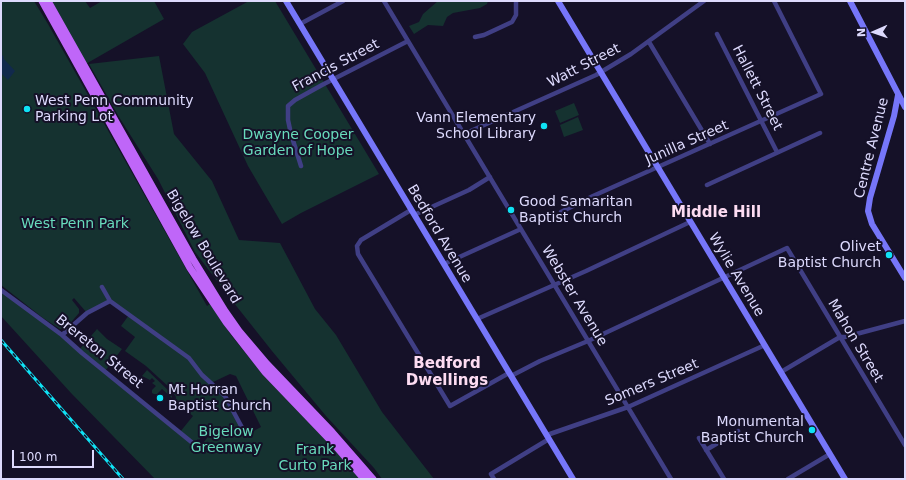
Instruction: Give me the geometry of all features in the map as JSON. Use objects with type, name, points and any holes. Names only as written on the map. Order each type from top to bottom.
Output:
[{"type":"main road","name":"Bigelow Boulevard","points":[[42,1],[187,261],[226,322],[265,372],[364,479]]},
{"type":"main road","name":"Bigelow Boulevard","points":[[48,1],[193,260],[225,311],[266,364],[332,432],[373,479]]},
{"type":"street","name":"Bedford Avenue","points":[[286,1],[573,479]]},
{"type":"street","points":[[300,24],[343,1]]},
{"type":"street","name":"Webster Avenue","points":[[384,1],[671,479]]},
{"type":"street","points":[[475,36],[484,35],[512,22],[516,15],[516,1]]},
{"type":"street","name":"Wylie Avenue","points":[[558,1],[845,479]]},
{"type":"street","name":"Watt Street","points":[[464,134],[601,73],[649,42],[704,1]]},
{"type":"street","name":"Junilla Street","points":[[561,212],[593,196],[821,94],[774,1]]},
{"type":"street","name":"Centre Avenue","points":[[850,1],[898,95],[894,116],[870,198],[868,211],[872,224],[905,278]]},
{"type":"street","name":"Hallett Street","points":[[717,34],[777,152]]},
{"type":"street","name":"Francis Street","points":[[301,166],[291,134],[288,120],[288,106],[295,100],[408,41]]},
{"type":"street","points":[[649,42],[710,144]]},
{"type":"street","points":[[898,95],[905,107]]},
{"type":"street","points":[[707,185],[777,152],[820,134]]},
{"type":"street","points":[[490,177],[469,190],[413,213],[361,240],[357,246],[358,254],[450,406],[510,375],[588,341],[724,278]]},
{"type":"street","points":[[477,319],[555,285],[690,222]]},
{"type":"street","points":[[444,264],[521,228]]},
{"type":"street","name":"Mahon Street","points":[[724,278],[787,248],[905,445]]},
{"type":"street","points":[[102,287],[110,301],[189,358],[202,375],[225,396],[246,435]]},
{"type":"street","name":"Brereton Street","points":[[1,290],[62,335],[200,449]]},
{"type":"street","points":[[62,335],[87,313],[110,301]]},
{"type":"street","points":[[781,372],[840,337],[905,321]]},
{"type":"street","name":"Somers Street","points":[[494,479],[491,474],[548,437],[628,407],[765,345]]},
{"type":"street","points":[[706,450],[738,431]]},
{"type":"street","points":[[699,438],[724,479]]},
{"type":"street","points":[[788,479],[830,454]]},
{"type":"green space","name":"West Penn Park","points":[[1,1],[34,1],[207,306],[210,304],[231,335],[263,375],[334,449],[360,479],[155,479],[71,393],[1,316],[1,290],[79,350],[97,329],[107,339],[122,349],[105,371],[180,432],[193,416],[183,408],[181,410],[179,403],[175,401],[176,397],[170,388],[146,366],[125,351],[135,337],[121,326],[129,315],[110,301],[87,313],[74,298],[72,300],[79,309],[79,313],[67,327],[60,329],[43,318],[1,285]],"holes":[[[230,374],[236,376],[261,427],[246,435],[225,396],[211,383]],[[208,428],[212,432],[203,443],[211,450],[208,453],[195,442],[198,439],[199,440]]]},
{"type":"green space","points":[[48,1],[85,1],[90,8],[102,1],[154,1],[164,19],[84,65]]},
{"type":"green space","name":"Dwayne Cooper Garden of Hope","points":[[249,1],[275,1],[379,174],[282,224],[248,166],[205,73],[183,44],[192,32]]},
{"type":"green space","points":[[438,1],[488,1],[487,4],[480,8],[453,13],[447,17],[443,26],[428,25],[414,34],[409,26],[419,22],[423,14]]},
{"type":"green space","points":[[159,56],[174,134],[212,181],[239,240],[280,243],[315,309],[336,335],[382,412],[434,479],[382,479],[374,468],[326,416],[272,351],[195,252],[158,179],[119,117],[89,64]]},
{"type":"green space","points":[[574,103],[579,115],[560,123],[555,111]]},
{"type":"green space","points":[[578,117],[583,130],[564,137],[560,125]]},
{"type":"green space","points":[[147,370],[170,392],[172,398],[162,389],[157,394],[152,393],[152,390],[156,386],[152,383],[155,381],[152,378],[150,380],[142,376]]},
{"type":"water","points":[[2,55],[15,71],[8,80],[1,73]]},
{"type":"railway","points":[[1,340],[123,479]]},
{"type":"place","name":"West Penn Community Parking Lot","points":[[27,109]]},
{"type":"place","name":"Vann Elementary School Library","points":[[544,126]]},
{"type":"place","name":"Good Samaritan Baptist Church","points":[[511,210]]},
{"type":"place","name":"Olivet Baptist Church","points":[[889,255]]},
{"type":"place","name":"Mt Horran Baptist Church","points":[[160,398]]},
{"type":"place","name":"Monumental Baptist Church","points":[[812,430]]},
{"type":"district","name":"Middle Hill","points":[[716,213]]},
{"type":"district","name":"Bedford Dwellings","points":[[447,372]]},
{"type":"park label","name":"Bigelow Greenway","points":[[226,440]]},
{"type":"park label","name":"Frank Curto Park","points":[[315,458]]}]
